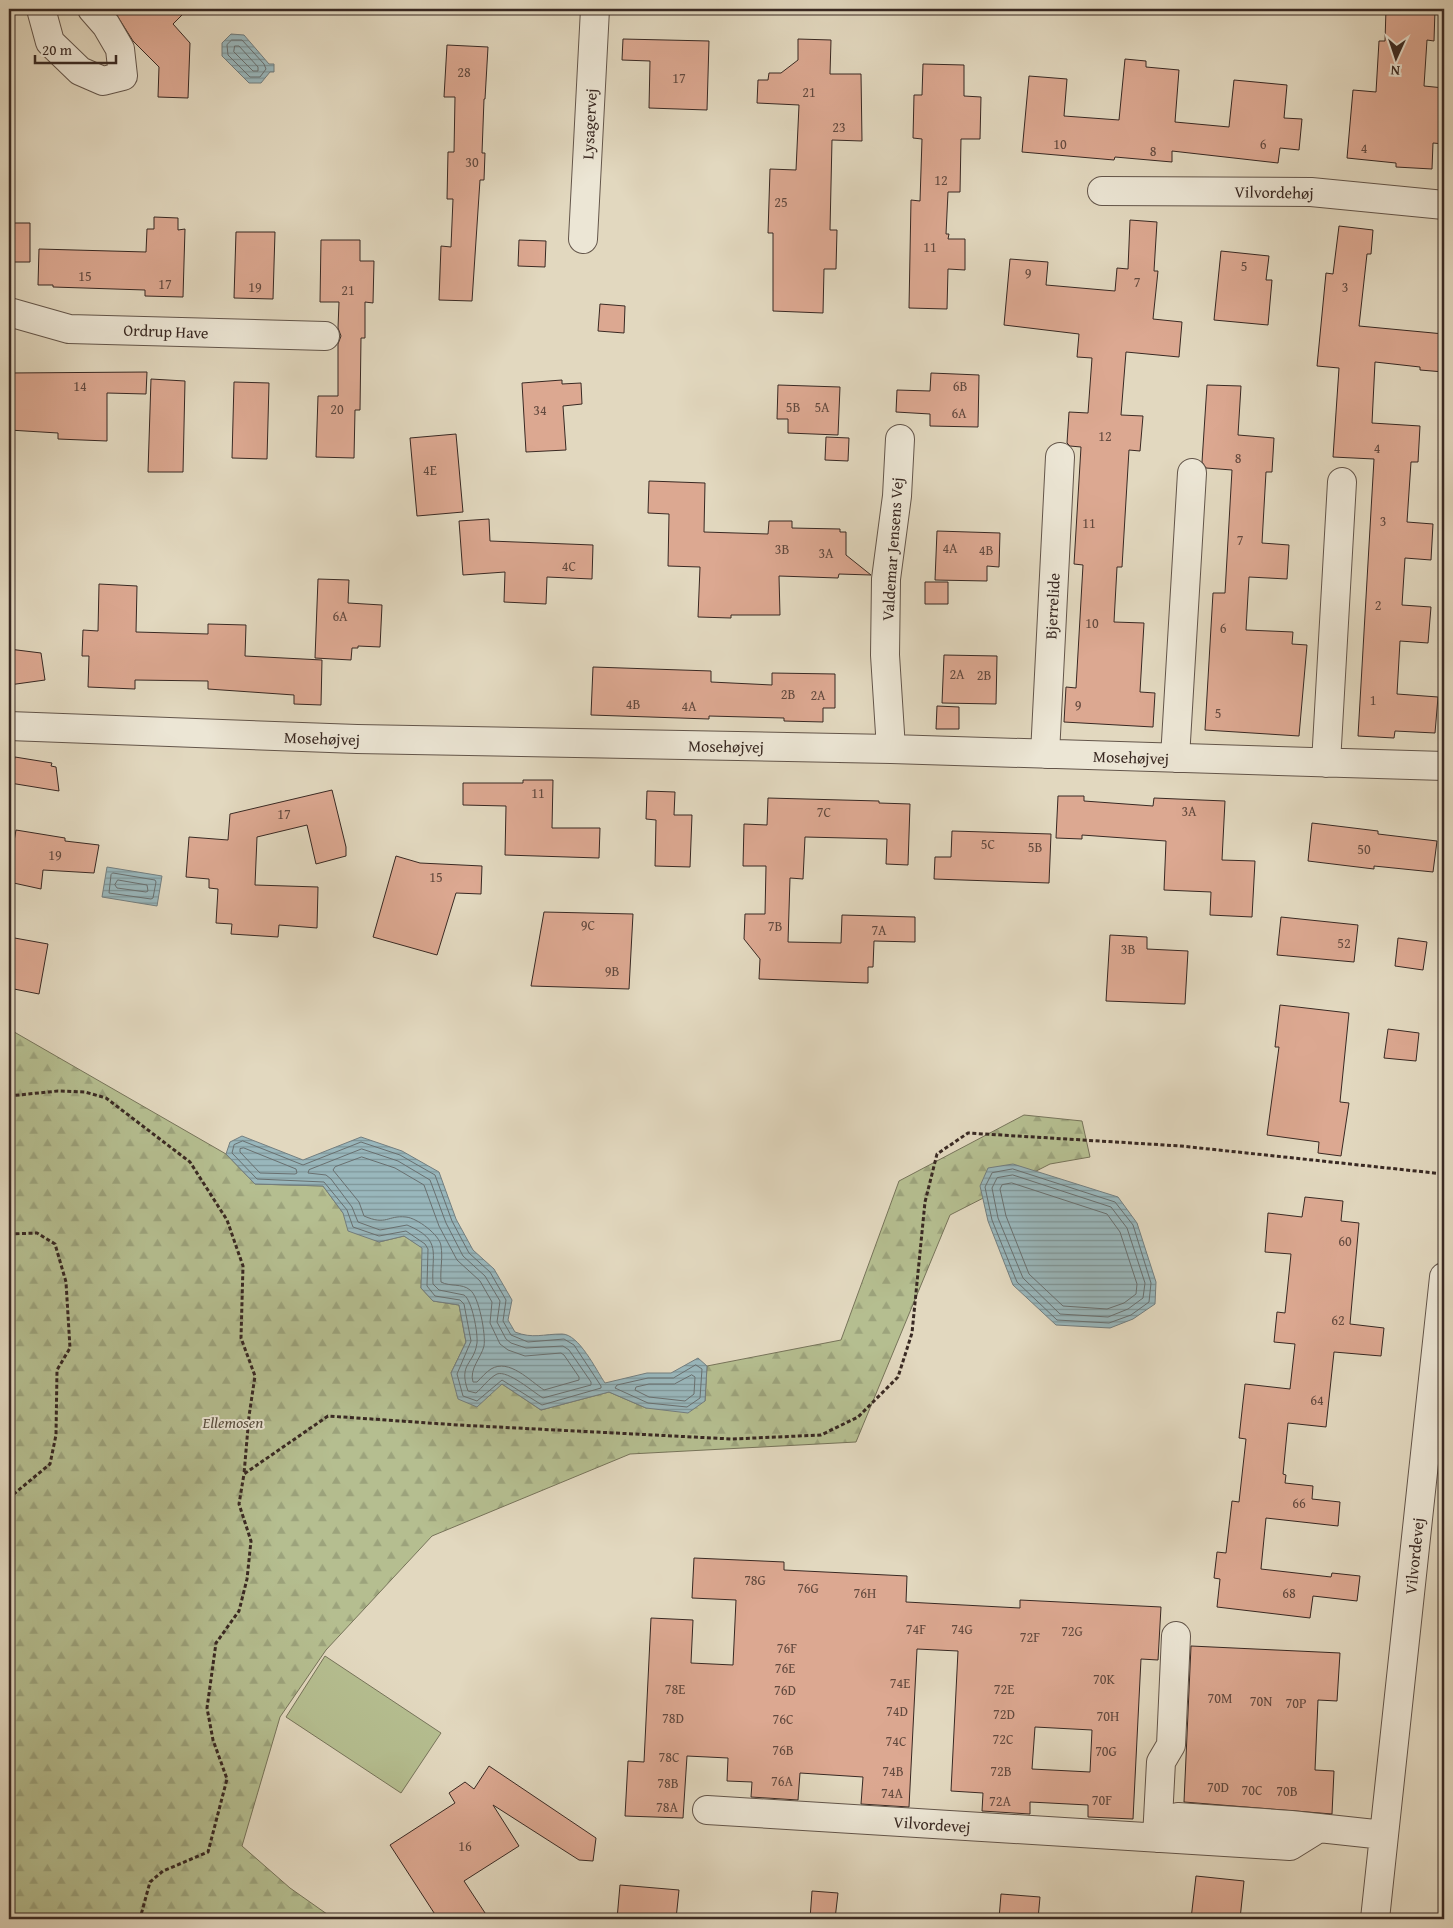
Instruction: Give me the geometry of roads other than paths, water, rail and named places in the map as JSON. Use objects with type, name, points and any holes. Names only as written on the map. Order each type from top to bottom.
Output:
[{"type":"street","points":[[41,9],[50,42],[80,71],[103,81],[122,76],[120,49],[106,25],[92,9]]},
{"type":"street","name":"Lysagervej","points":[[582,239],[595,9]]},
{"type":"street","name":"Vilvordehøj","points":[[1102,191],[1311,192],[1444,205]]},
{"type":"street","name":"Ordrup Have","points":[[9,312],[70,329],[326,336]]},
{"type":"street","name":"Valdemar Jensens Vej","points":[[891,750],[886,655],[886,579],[897,496],[900,439]]},
{"type":"street","name":"Bjerrelide","points":[[1045,754],[1060,457]]},
{"type":"street","points":[[1176,758],[1192,473]]},
{"type":"street","points":[[1326,763],[1342,482]]},
{"type":"street","name":"Mosehøjvej","points":[[9,726],[357,739],[891,750],[1444,766]]},
{"type":"street","name":"Vilvordevej","points":[[1375,1919],[1444,1277]]},
{"type":"street","points":[[1157,1838],[1161,1762],[1171,1745],[1176,1636]]},
{"type":"street","name":"Vilvordevej","points":[[706,1810],[1290,1846],[1319,1828]]},
{"type":"street","points":[[1178,1817],[1291,1825],[1384,1835]]},
{"type":"water","points":[[231,34],[244,35],[269,64],[274,64],[274,72],[270,72],[261,83],[249,83],[222,56],[222,43]]},
{"type":"water","points":[[107,867],[162,876],[157,906],[102,897]]},
{"type":"water","points":[[242,1136],[303,1160],[361,1137],[402,1151],[439,1172],[456,1219],[473,1250],[494,1269],[512,1300],[508,1320],[515,1332],[533,1336],[562,1334],[568,1336],[581,1346],[605,1383],[647,1373],[671,1373],[698,1358],[707,1366],[705,1401],[688,1413],[646,1408],[609,1392],[541,1410],[502,1384],[477,1407],[458,1399],[451,1373],[466,1342],[459,1305],[433,1301],[421,1288],[422,1248],[404,1236],[379,1242],[348,1231],[343,1213],[323,1186],[255,1184],[226,1154],[230,1142]]},
{"type":"water","points":[[1013,1164],[1118,1197],[1137,1223],[1156,1282],[1155,1304],[1133,1319],[1110,1328],[1056,1325],[1013,1285],[988,1221],[980,1186],[988,1168]]},
{"type":"park label","name":"Ellemosen","points":[[233,1422]]}]
